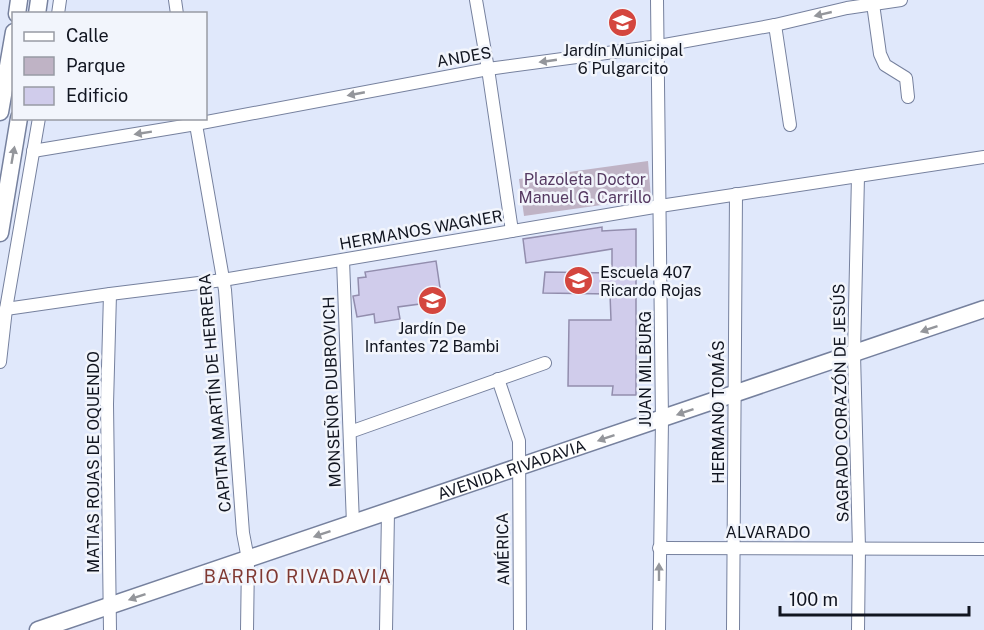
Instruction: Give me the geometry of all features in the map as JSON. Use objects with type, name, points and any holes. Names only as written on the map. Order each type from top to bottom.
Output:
[{"type":"main road","points":[[0,112],[12,43]]},
{"type":"main road","points":[[0,233],[19,120]]},
{"type":"main road","name":"AVENIDA RIVADAVIA","points":[[38,630],[984,309]]},
{"type":"street","points":[[476,0],[512,231]]},
{"type":"street","name":"JUAN MILBURG","points":[[657,0],[662,420],[659,630]]},
{"type":"street","name":"ANDES","points":[[207,119],[488,69],[659,46],[775,25],[847,4],[873,4],[901,0]]},
{"type":"street","points":[[873,4],[880,54],[885,65],[906,78],[908,97]]},
{"type":"street","points":[[775,25],[790,125]]},
{"type":"street","points":[[0,362],[6,309],[39,120]]},
{"type":"street","name":"ANDES","points":[[33,151],[196,121]]},
{"type":"street","name":"CAPITAN MARTÍN DE HERRERA","points":[[196,121],[223,280],[243,533],[248,559],[247,630]]},
{"type":"street","name":"HERMANOS WAGNER","points":[[6,309],[223,280],[660,206],[984,157]]},
{"type":"street","name":"SAGRADO CORAZÓN DE JESÚS","points":[[858,176],[854,354],[859,548],[858,630]]},
{"type":"street","name":"HERMANO TOMÁS","points":[[733,630],[736,194]]},
{"type":"street","name":"MONSEÑOR DUBROVICH","points":[[343,260],[353,524]]},
{"type":"street","name":"MATIAS ROJAS DE OQUENDO","points":[[110,294],[107,404],[110,630]]},
{"type":"street","points":[[350,432],[545,363]]},
{"type":"street","name":"AMÉRICA","points":[[498,379],[519,441],[520,630]]},
{"type":"street","points":[[386,630],[388,512]]},
{"type":"street","name":"ALVARADO","points":[[659,548],[984,549]]},
{"type":"green space","name":"Plazoleta Doctor Manuel G. Carrillo","points":[[648,161],[651,198],[524,216],[519,179]]},
{"type":"building","points":[[602,227],[602,231],[636,229],[636,395],[612,395],[613,386],[568,386],[569,320],[611,320],[610,294],[543,293],[545,272],[612,273],[612,249],[526,263],[523,239]]},
{"type":"building","points":[[436,261],[442,301],[398,307],[400,319],[375,323],[374,314],[357,317],[353,296],[359,295],[358,278],[366,277],[365,272]]},
{"type":"place","name":"Jardín Municipal 6 Pulgarcito","points":[[623,22]]},
{"type":"place","name":"Escuela 407 Ricardo Rojas","points":[[579,281]]},
{"type":"place","name":"Jardín De Infantes 72 Bambi","points":[[432,300]]},
{"type":"district","name":"BARRIO RIVADAVIA","points":[[298,576]]}]
